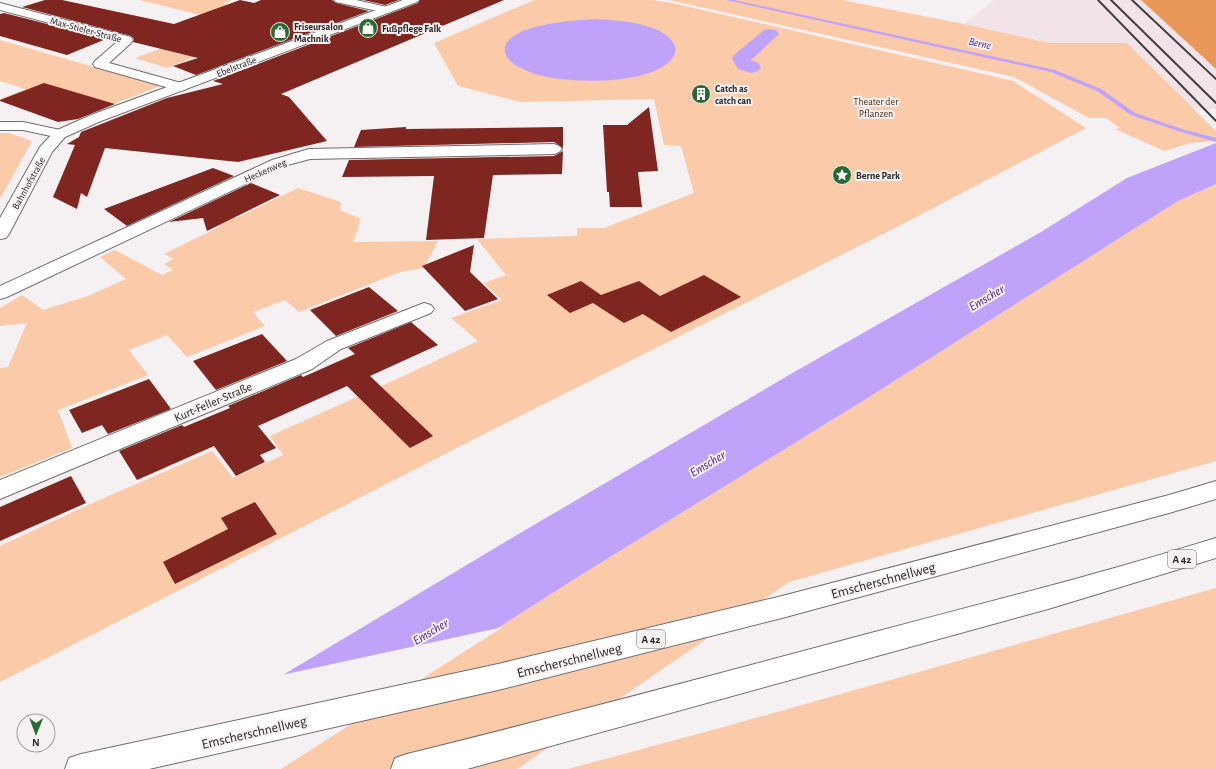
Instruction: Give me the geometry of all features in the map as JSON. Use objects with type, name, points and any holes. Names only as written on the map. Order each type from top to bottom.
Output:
[{"type":"main road","points":[[340,0],[387,10]]},
{"type":"main road","name":"Ebelstraße","points":[[60,134],[96,118],[413,0]]},
{"type":"main road","name":"Max-Stieler-Straße","points":[[0,6],[126,40],[100,64],[180,87]]},
{"type":"main road","points":[[0,126],[23,126],[60,134]]},
{"type":"main road","name":"Bahnhofstraße","points":[[0,234],[46,150],[60,134]]},
{"type":"main road","name":"Heckenweg","points":[[0,293],[278,163],[309,154],[554,149]]},
{"type":"main road","name":"Kurt-Feller-Straße","points":[[0,490],[304,364],[334,345],[424,309]]},
{"type":"main road","name":"Emscherschnellweg","points":[[81,769],[498,677],[782,607],[1169,504],[1216,490]]},
{"type":"main road","name":"A 42","points":[[407,769],[514,742],[842,654],[1148,570],[1216,548]]},
{"type":"shaded area","points":[[994,0],[1141,0],[1216,69],[1216,109],[1192,109],[1127,43],[1049,43],[964,24]]},
{"type":"shaded area","points":[[1141,0],[1216,0],[1216,69]]},
{"type":"green space","points":[[139,0],[232,0],[223,4],[251,10],[228,44],[167,68],[135,58],[234,23]]},
{"type":"green space","name":"Theater der Pflanzen","points":[[534,0],[652,0],[672,3],[1001,78],[1013,81],[1086,128],[897,227],[482,435],[0,682],[0,546],[88,505],[212,451],[233,478],[283,455],[270,436],[478,341],[451,318],[502,300],[484,283],[506,275],[477,239],[577,236],[577,228],[604,228],[694,193],[681,146],[664,145],[654,99],[521,102],[458,86],[434,43]]},
{"type":"green space","points":[[669,0],[842,0],[964,24],[1049,43],[1127,43],[1216,131],[1216,141],[1190,143],[1164,151],[1115,129],[1120,128],[1106,118],[1089,118],[1014,77]]},
{"type":"green space","points":[[0,40],[160,86],[93,112],[30,109],[0,99],[26,89],[0,81]]},
{"type":"green space","points":[[0,133],[9,133],[32,141],[0,199]]},
{"type":"green space","points":[[1216,184],[1216,461],[789,582],[517,769],[278,769],[576,578],[866,399],[1178,201]]},
{"type":"green space","points":[[298,188],[341,202],[340,210],[361,219],[353,242],[438,241],[424,268],[400,272],[299,312],[285,300],[253,312],[265,326],[187,357],[167,335],[129,350],[148,375],[58,410],[72,448],[0,477],[0,368],[8,367],[27,323],[0,326],[0,308],[22,295],[43,310],[88,296],[126,279],[100,257],[115,250],[162,275],[173,270],[164,264],[174,259],[164,254],[221,226],[195,213],[210,205],[236,218]]},
{"type":"green space","points":[[1216,588],[1216,769],[568,769],[720,728]]},
{"type":"water","points":[[596,19],[615,20],[639,24],[660,31],[669,37],[674,44],[674,55],[670,61],[658,69],[642,75],[624,79],[583,81],[546,77],[532,73],[516,65],[508,59],[506,55],[505,51],[507,42],[515,35],[528,29],[559,22]]},
{"type":"water","name":"Emscher","points":[[1216,143],[1216,184],[1178,201],[866,399],[576,578],[278,769],[126,769],[500,545],[789,375],[1041,232],[1127,178]]},
{"type":"pier","points":[[503,627],[281,769],[124,769],[277,676]]},
{"type":"building","points":[[45,0],[62,0],[174,24],[240,0],[254,3],[261,0],[332,0],[336,3],[369,11],[196,75],[173,66],[198,58],[133,42],[134,39],[131,36],[22,7]]},
{"type":"building","points":[[363,0],[399,0],[385,5]]},
{"type":"building","points":[[420,0],[504,0],[281,94],[289,97],[327,141],[238,162],[105,148],[87,197],[81,193],[77,209],[53,197],[75,145],[67,144],[79,137],[81,132],[167,98],[223,84],[213,81],[418,3]]},
{"type":"building","points":[[4,13],[106,39],[67,55],[0,36],[0,14]]},
{"type":"building","points":[[44,83],[115,104],[78,119],[58,122],[0,101]]},
{"type":"building","points":[[649,107],[658,171],[638,172],[642,207],[610,207],[609,192],[607,192],[603,125],[627,125]]},
{"type":"building","points":[[406,127],[406,129],[563,127],[563,148],[554,142],[354,147],[361,130]]},
{"type":"building","points":[[563,151],[562,174],[493,175],[484,238],[426,240],[434,176],[342,177],[349,160],[554,156]]},
{"type":"building","points":[[213,168],[234,176],[127,226],[104,209]]},
{"type":"building","points":[[251,183],[280,195],[207,231],[203,218],[169,222]]},
{"type":"building","points":[[474,245],[470,272],[498,299],[465,311],[422,266]]},
{"type":"building","points":[[704,275],[741,297],[671,332],[643,314],[624,323],[593,303],[570,313],[547,295],[581,281],[601,295],[639,281],[660,296]]},
{"type":"building","points":[[369,287],[398,311],[336,336],[310,310]]},
{"type":"building","points":[[411,322],[438,345],[370,376],[433,436],[410,448],[347,386],[258,426],[276,448],[260,455],[265,462],[236,476],[214,446],[137,480],[119,451],[182,425],[184,427],[230,408],[228,406],[301,375],[303,377],[355,354],[348,348]]},
{"type":"building","points":[[262,334],[287,361],[216,390],[193,361]]},
{"type":"building","points":[[149,379],[171,409],[108,434],[102,425],[82,433],[69,410]]},
{"type":"building","points":[[71,476],[86,503],[0,541],[0,507]]},
{"type":"building","points":[[255,502],[277,534],[175,584],[163,562],[228,529],[221,518]]},
{"type":"waterway","name":"Berne","points":[[728,0],[1053,71],[1099,90],[1133,114],[1180,130],[1216,140]]},
{"type":"waterway","points":[[751,67],[745,65],[741,59],[770,34]]},
{"type":"railway","points":[[1098,0],[1216,121]]},
{"type":"railway","points":[[1111,0],[1216,103]]},
{"type":"railway","points":[[1132,0],[1216,79]]},
{"type":"place","name":"Fußpflege Falk","points":[[368,28]]},
{"type":"place","name":"Friseursalon Machnik","points":[[280,32]]},
{"type":"place","name":"Catch as catch can","points":[[701,94]]},
{"type":"place","name":"Berne Park","points":[[842,175]]}]
